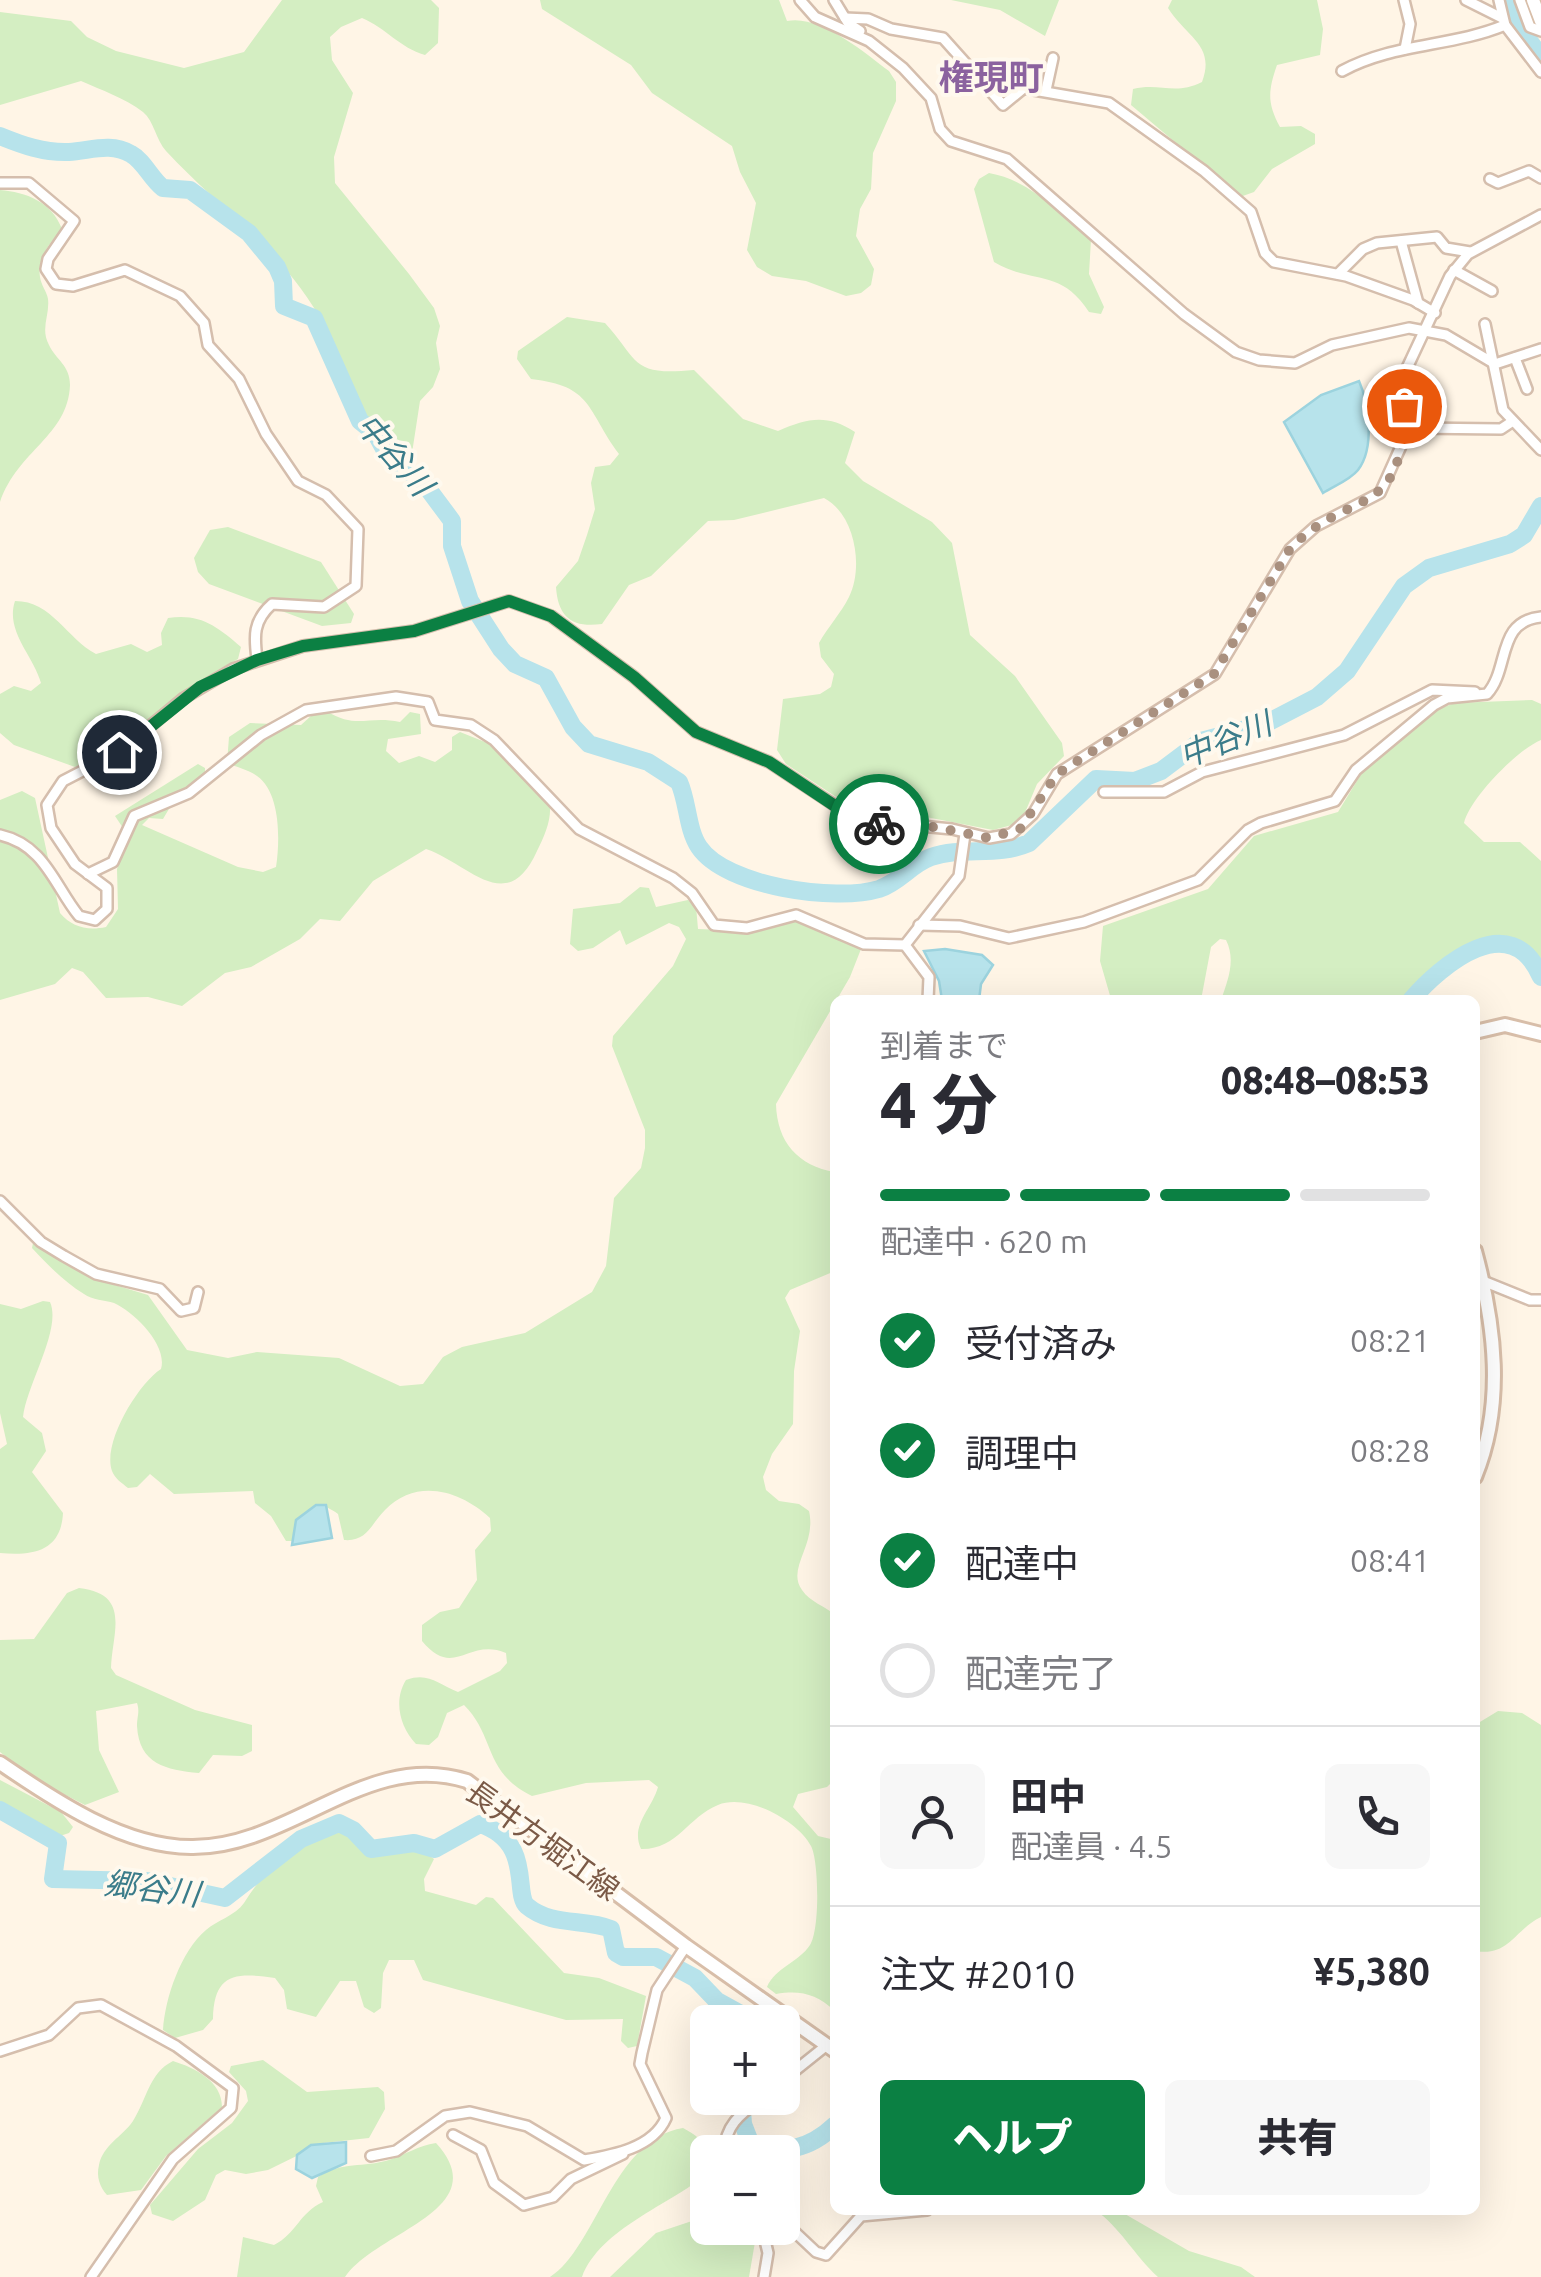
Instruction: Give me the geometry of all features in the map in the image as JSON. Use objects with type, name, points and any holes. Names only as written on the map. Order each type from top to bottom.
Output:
[{"type":"main road","points":[[1533,0],[1541,21]]},
{"type":"main road","points":[[1480,1031],[1505,1025],[1541,1034]]},
{"type":"main road","points":[[1480,1270],[1494,1409],[1480,1459]]},
{"type":"main road","name":"長井方堀江線","points":[[0,1763],[129,1836],[190,1848],[249,1839],[386,1778],[426,1772],[454,1776],[506,1806],[686,1946],[830,2047]]},
{"type":"street","points":[[800,0],[815,16],[869,41]]},
{"type":"street","points":[[834,0],[845,18],[925,90],[935,105],[940,129],[950,140],[1007,158],[1184,314],[1236,352],[1259,360],[1295,362],[1332,346],[1398,329],[1428,330],[1463,343],[1496,364],[1541,349]]},
{"type":"street","points":[[1404,0],[1410,24],[1405,50]]},
{"type":"street","points":[[1466,0],[1504,21]]},
{"type":"street","points":[[1499,0],[1504,21],[1541,72]]},
{"type":"street","points":[[1520,0],[1530,27],[1541,31]]},
{"type":"street","points":[[845,18],[868,19],[891,29],[943,38],[1003,105],[1025,86]]},
{"type":"street","points":[[1342,70],[1372,54],[1465,40],[1504,21]]},
{"type":"street","points":[[1046,90],[1053,58]]},
{"type":"street","points":[[1014,76],[1025,86],[1109,103],[1204,171],[1251,212],[1266,253],[1274,262],[1338,274],[1435,313]]},
{"type":"street","points":[[1490,179],[1498,182],[1529,171],[1541,178]]},
{"type":"street","points":[[0,184],[29,183],[74,221],[48,260],[46,269],[56,284],[73,286],[125,270],[180,296],[204,324],[208,346],[239,380],[266,434],[298,482],[326,494],[358,530],[356,586],[324,606],[272,604],[261,614],[254,631],[257,660]]},
{"type":"street","points":[[0,835],[31,852],[58,878],[79,916],[95,920],[107,909],[109,899],[102,881],[76,864],[51,828],[47,805],[56,788],[119,752],[200,687],[257,660],[303,646],[414,631],[498,602],[522,603],[551,616],[634,677],[696,732],[769,762],[857,820],[964,839],[989,838],[1020,829],[1057,774],[1214,674],[1290,549],[1316,526],[1380,493],[1397,462],[1407,368],[1454,270],[1470,252],[1541,215]]},
{"type":"street","points":[[1338,274],[1363,249],[1401,241],[1437,237],[1446,248],[1470,252]]},
{"type":"street","points":[[1401,241],[1418,303]]},
{"type":"street","points":[[1454,270],[1492,291]]},
{"type":"street","points":[[1486,324],[1496,364],[1498,394],[1510,423],[1541,450]]},
{"type":"street","points":[[1515,358],[1526,389]]},
{"type":"street","points":[[1404,412],[1414,428],[1497,429],[1510,423]]},
{"type":"street","points":[[1488,694],[1496,682],[1513,630],[1525,620],[1541,617]]},
{"type":"street","points":[[1104,792],[1164,792],[1202,772],[1344,735],[1442,687],[1488,694]]},
{"type":"street","points":[[919,926],[960,926],[1022,937],[1084,922],[1187,885],[1208,874],[1248,830],[1276,817],[1335,801],[1356,770],[1434,705],[1447,698],[1488,694]]},
{"type":"street","points":[[88,874],[113,862],[134,816],[189,793],[260,735],[306,710],[396,697],[428,702],[435,720],[471,725],[494,740],[579,829],[673,878],[692,893],[714,924],[747,928],[796,916],[864,944],[905,945]]},
{"type":"street","points":[[905,945],[953,885],[962,862],[964,839]]},
{"type":"street","points":[[905,945],[929,977],[928,995]]},
{"type":"street","points":[[0,1202],[42,1242],[96,1274],[160,1290],[181,1311],[194,1308],[198,1292]]},
{"type":"street","points":[[1483,1281],[1530,1300],[1541,1300]]},
{"type":"street","points":[[453,2135],[480,2150],[494,2183],[524,2204],[553,2197],[572,2180],[613,2162],[654,2132],[666,2118],[640,2064],[657,1990],[686,1946]]},
{"type":"street","points":[[0,2051],[49,2035],[78,2008],[102,2005],[176,2046],[232,2088],[231,2108],[173,2159],[108,2247],[91,2277]]},
{"type":"street","points":[[800,2069],[830,2049]]},
{"type":"street","points":[[372,2156],[396,2151],[446,2116],[470,2112],[527,2126],[584,2160],[624,2152]]},
{"type":"street","points":[[800,2237],[816,2252],[826,2255],[860,2216],[871,2215]]},
{"type":"street","points":[[764,2277],[766,2245]]},
{"type":"green space","points":[[282,0],[431,0],[439,8],[438,43],[425,55],[362,18],[330,37],[332,60],[353,93],[334,157],[335,183],[434,308],[440,326],[436,343],[440,369],[433,387],[420,401],[412,453],[401,458],[368,418],[310,301],[252,234],[166,151],[143,112],[81,81],[0,105],[0,12],[71,21],[87,37],[116,51],[184,68],[244,52]]},
{"type":"green space","points":[[540,0],[779,0],[787,21],[800,20],[827,29],[889,71],[896,82],[896,101],[873,153],[871,189],[860,209],[856,236],[874,269],[871,285],[861,293],[846,296],[806,281],[772,276],[757,267],[747,250],[756,203],[732,146],[652,93],[631,65],[542,9]]},
{"type":"green space","points":[[951,0],[1059,0],[1045,36],[1000,10]]},
{"type":"green space","points":[[1172,0],[1317,0],[1323,29],[1320,55],[1277,65],[1270,97],[1280,127],[1301,126],[1315,134],[1315,144],[1272,169],[1254,192],[1240,197],[1131,105],[1133,89],[1175,89],[1202,82],[1202,50],[1168,8]]},
{"type":"green space","points":[[989,173],[1031,190],[1091,240],[1089,274],[1104,307],[1101,314],[1089,312],[1057,283],[994,262],[974,189],[979,179]]},
{"type":"green space","points":[[0,190],[19,193],[45,205],[62,229],[45,251],[40,270],[48,299],[46,339],[65,368],[70,385],[61,417],[18,469],[0,502]]},
{"type":"green space","points":[[567,317],[605,323],[632,357],[647,368],[694,370],[743,419],[778,431],[799,423],[826,420],[855,432],[845,463],[863,481],[932,522],[952,543],[970,635],[1015,676],[1062,743],[1064,756],[1037,784],[1024,815],[1012,825],[993,830],[926,817],[869,813],[850,806],[786,764],[777,750],[783,699],[820,694],[831,687],[834,674],[821,657],[819,643],[854,585],[854,542],[843,516],[824,498],[734,520],[708,521],[651,576],[629,585],[602,624],[569,619],[560,606],[556,587],[578,561],[587,535],[595,509],[591,483],[595,467],[610,465],[619,454],[586,402],[566,387],[531,379],[517,359],[518,351]]},
{"type":"green space","points":[[228,527],[321,562],[354,614],[351,623],[322,626],[209,584],[198,572],[194,558],[210,530]]},
{"type":"green space","points":[[15,601],[39,607],[96,654],[131,644],[147,652],[162,645],[161,633],[168,618],[179,617],[207,623],[241,647],[238,659],[75,767],[14,745],[0,733],[0,694],[14,686],[31,691],[41,683],[17,633]]},
{"type":"green space","points":[[1532,700],[1541,704],[1541,740],[1496,776],[1475,801],[1464,823],[1484,842],[1520,842],[1541,861],[1541,986],[1527,958],[1498,946],[1466,957],[1418,995],[1223,995],[1231,962],[1226,940],[1220,939],[1211,947],[1202,995],[1110,995],[1100,961],[1103,926],[1208,889],[1254,836],[1338,812],[1366,766],[1435,711],[1454,703]]},
{"type":"green space","points":[[326,711],[355,721],[400,722],[410,712],[420,714],[421,734],[388,739],[386,751],[399,763],[419,756],[435,762],[452,750],[452,737],[460,732],[490,744],[550,806],[544,835],[525,871],[513,881],[500,884],[426,849],[373,881],[340,921],[320,919],[300,939],[251,967],[225,973],[182,1006],[148,997],[106,998],[83,972],[72,968],[55,984],[0,1000],[0,800],[22,791],[35,798],[60,913],[80,927],[106,927],[118,909],[117,869],[125,849],[123,828],[115,816],[198,764],[205,768],[205,775],[176,797],[163,819],[149,818],[142,825],[238,867],[263,872],[276,867],[275,805],[257,776],[227,763],[229,737],[250,723],[301,725],[312,715]]},
{"type":"green space","points":[[640,887],[649,888],[656,907],[688,900],[696,906],[698,929],[748,931],[795,920],[861,949],[840,995],[830,995],[830,1011],[776,1104],[780,1130],[792,1150],[810,1164],[830,1171],[830,1273],[790,1290],[785,1298],[800,1331],[793,1424],[772,1454],[763,1477],[766,1490],[779,1501],[799,1504],[809,1511],[809,1535],[799,1564],[798,1582],[809,1598],[830,1612],[830,1784],[798,1794],[793,1807],[818,1836],[830,1839],[830,2007],[808,1995],[776,1994],[767,1987],[810,1945],[816,1925],[814,1854],[804,1836],[783,1818],[756,1806],[730,1802],[708,1810],[664,1844],[641,1849],[638,1832],[658,1787],[649,1780],[586,1783],[532,1796],[505,1776],[464,1705],[447,1713],[438,1737],[429,1745],[416,1744],[410,1737],[399,1705],[406,1680],[427,1678],[458,1692],[500,1671],[507,1663],[506,1653],[493,1649],[443,1657],[422,1641],[422,1625],[440,1612],[459,1608],[477,1580],[475,1550],[491,1531],[490,1518],[452,1495],[425,1491],[398,1500],[363,1535],[352,1540],[344,1540],[338,1514],[326,1507],[316,1507],[296,1520],[292,1541],[286,1541],[271,1516],[255,1503],[253,1491],[174,1494],[150,1474],[137,1487],[128,1488],[112,1471],[112,1445],[133,1400],[161,1369],[159,1350],[148,1330],[131,1314],[77,1289],[32,1248],[33,1243],[95,1279],[148,1295],[187,1350],[228,1358],[257,1352],[339,1358],[400,1386],[423,1384],[443,1357],[462,1347],[525,1333],[592,1292],[606,1266],[614,1198],[641,1168],[645,1130],[612,1046],[613,1036],[673,966],[686,939],[679,927],[669,923],[626,945],[620,930],[593,948],[578,951],[570,944],[573,909],[620,903]]},
{"type":"green space","points":[[50,1302],[51,1327],[23,1417],[42,1433],[46,1451],[32,1472],[63,1513],[61,1526],[44,1548],[0,1553],[0,1449],[7,1444],[0,1413],[0,1304],[21,1309]]},
{"type":"green space","points":[[79,1588],[96,1592],[113,1607],[111,1668],[116,1675],[195,1710],[252,1725],[252,1751],[242,1756],[213,1755],[199,1773],[176,1770],[156,1763],[143,1749],[137,1703],[96,1711],[99,1750],[119,1792],[85,1805],[34,1779],[0,1752],[0,1640],[34,1639],[67,1593]]},
{"type":"green space","points":[[1498,1711],[1522,1713],[1541,1725],[1541,1917],[1504,1946],[1486,1952],[1480,1951],[1480,1722]]},
{"type":"green space","points":[[0,1780],[61,1812],[73,1827],[69,1833],[54,1838],[0,1808]]},
{"type":"green space","points":[[342,1832],[372,1855],[423,1851],[434,1859],[424,1879],[425,1891],[476,1905],[486,1897],[493,1898],[564,1973],[599,1978],[646,1996],[637,2046],[628,2048],[621,2041],[623,2019],[566,2020],[423,1980],[414,1960],[389,1960],[383,1973],[381,2008],[374,2013],[364,2007],[356,1981],[340,1981],[316,2017],[287,2009],[284,1990],[275,1978],[238,1976],[222,1985],[213,2019],[203,2030],[175,2038],[163,2030],[176,1976],[197,1939],[240,1907],[273,1866],[297,1848]]},
{"type":"green space","points":[[263,2060],[307,2092],[378,2087],[384,2092],[385,2109],[369,2138],[323,2143],[268,2170],[246,2174],[225,2170],[216,2175],[205,2200],[173,2221],[152,2214],[150,2205],[198,2149],[232,2123],[248,2101],[246,2091],[229,2072],[231,2066]]},
{"type":"green space","points":[[173,2061],[212,2083],[222,2107],[166,2156],[141,2190],[107,2195],[98,2178],[101,2158],[133,2121],[159,2072]]},
{"type":"green space","points":[[683,2128],[694,2135],[690,2135],[690,2186],[619,2231],[591,2260],[582,2277],[550,2277],[580,2243],[622,2172],[659,2136]]},
{"type":"green space","points":[[436,2143],[451,2166],[452,2186],[442,2203],[360,2261],[345,2277],[237,2277],[243,2237],[274,2245],[288,2235],[309,2211],[323,2202],[316,2186],[318,2177],[344,2167],[389,2160]]},
{"type":"green space","points":[[1101,2215],[1127,2215],[1189,2251],[1241,2267],[1255,2277],[1158,2277]]},
{"type":"green space","points":[[690,2222],[690,2245],[754,2245],[749,2277],[610,2277],[656,2233]]},
{"type":"water","points":[[1359,381],[1369,426],[1367,450],[1351,477],[1323,493],[1284,422],[1321,395]]},
{"type":"water","points":[[945,949],[982,955],[993,965],[981,984],[980,995],[941,995],[939,981],[924,951]]},
{"type":"water","points":[[316,1505],[326,1505],[332,1538],[292,1545],[296,1520]]},
{"type":"water","points":[[346,2142],[346,2163],[312,2178],[296,2169],[297,2155],[311,2145]]},
{"type":"waterway","points":[[1510,0],[1519,27],[1541,57]]},
{"type":"waterway","name":"中谷川","points":[[0,136],[51,151],[123,150],[140,161],[163,188],[190,190],[249,233],[277,267],[283,281],[284,306],[314,318],[360,421],[376,434],[389,458],[423,482],[452,521],[452,546],[470,601],[501,649],[515,664],[546,678],[573,727],[589,744],[648,762],[679,782],[695,840],[713,861],[732,872],[783,888],[860,893],[886,886],[931,857],[1005,850],[1029,843],[1096,779],[1135,781],[1161,771],[1201,741],[1265,724],[1317,697],[1347,671],[1404,586],[1429,568],[1510,544],[1524,535],[1541,506]]},
{"type":"waterway","name":"郷谷川","points":[[1416,995],[1458,958],[1495,944],[1512,946],[1528,956],[1541,977]]},
{"type":"waterway","name":"郷谷川","points":[[0,1810],[58,1843],[53,1879],[147,1881],[225,1898],[301,1839],[339,1823],[353,1830],[371,1849],[414,1843],[435,1849],[480,1824],[497,1832],[515,1855],[527,1906],[557,1920],[611,1929],[616,1953],[623,1957],[656,1957],[695,1978],[724,2005]]},
{"type":"waterway","name":"郷谷川","points":[[742,2115],[750,2142],[773,2149],[795,2148],[830,2129]]},
{"type":"way so far","points":[[879,824],[952,829],[989,838],[1020,829],[1057,774],[1214,674],[1248,626],[1290,549],[1303,535],[1332,516],[1372,501],[1380,493],[1402,444],[1404,406]]},
{"type":"district","name":"権現町","points":[[991,77]]},
{"type":"route","points":[[119,752],[200,687],[257,660],[303,646],[380,639],[509,601],[551,616],[634,677],[696,732],[752,753],[857,820],[879,824]]}]
